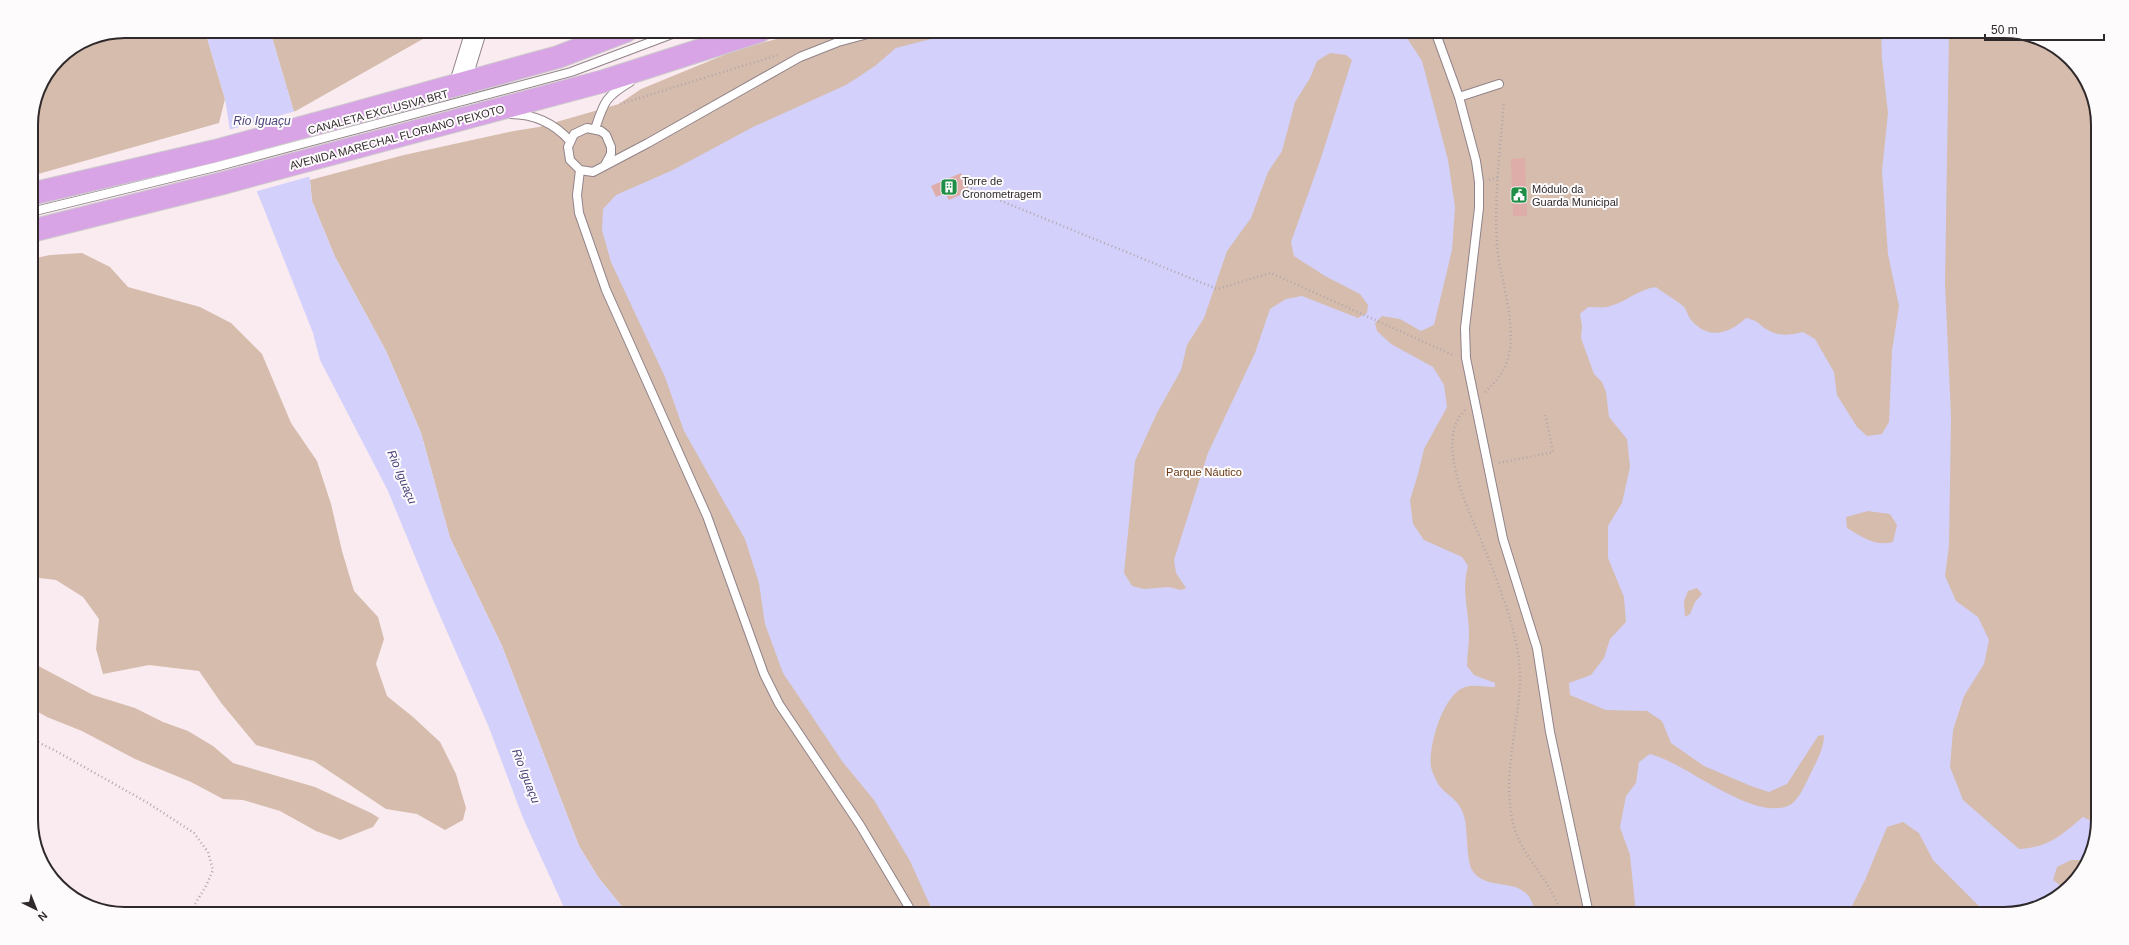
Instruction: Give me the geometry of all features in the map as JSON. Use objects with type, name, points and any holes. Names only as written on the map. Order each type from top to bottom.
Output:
[{"type":"main road","name":"AVENIDA MARECHAL FLORIANO PEIXOTO","points":[[38,193],[219,167],[348,132],[460,83],[558,57],[608,38]]},
{"type":"main road","name":"AVENIDA MARECHAL FLORIANO PEIXOTO","points":[[38,229],[219,167],[348,132],[483,114],[604,81],[737,38]]},
{"type":"street","points":[[460,83],[474,38]]},
{"type":"lane","name":"CANALETA EXCLUSIVA BRT","points":[[348,132],[571,72],[661,38]]},
{"type":"lane","points":[[605,165],[609,160],[611,147],[606,135],[595,129],[580,130],[570,140],[568,154],[574,166],[580,170],[593,172],[648,143],[800,57],[838,42],[853,38]]},
{"type":"lane","points":[[1438,38],[1459,97],[1476,161],[1479,182],[1479,208],[1465,328],[1466,358],[1503,539],[1536,648],[1550,732],[1588,907]]},
{"type":"lane","points":[[595,129],[605,101],[612,93],[630,82],[685,54]]},
{"type":"lane","points":[[1459,97],[1499,84]]},
{"type":"lane","points":[[483,114],[516,114],[538,118],[552,124],[570,140]]},
{"type":"lane","points":[[38,210],[219,167]]},
{"type":"lane","points":[[580,170],[577,195],[579,213],[606,290],[707,516],[764,674],[778,704],[860,825],[909,907]]},
{"type":"path","points":[[617,102],[621,104],[784,52]]},
{"type":"path","points":[[1504,102],[1497,218],[1497,244],[1511,337],[1510,354],[1500,377],[1461,414],[1456,426],[1453,442],[1456,469],[1461,491],[1495,574],[1513,631],[1519,658],[1520,682],[1509,777],[1511,818],[1517,838],[1528,857],[1546,880],[1554,894],[1559,907]]},
{"type":"path","points":[[967,187],[1217,289],[1272,273],[1362,313],[1452,356],[1466,358]]},
{"type":"path","points":[[1487,466],[1553,452],[1545,413]]},
{"type":"path","points":[[38,742],[148,803],[194,833],[208,852],[213,870],[206,886],[193,907]]},
{"type":"green space","points":[[125,38],[207,38],[225,99],[219,123],[38,174],[38,119],[41,102],[47,86],[56,72],[68,60],[81,50],[97,43]]},
{"type":"green space","points":[[272,38],[425,38],[294,112]]},
{"type":"green space","name":"Parque Náutico","points":[[780,38],[2004,38],[2032,43],[2048,50],[2066,63],[2079,81],[2088,102],[2091,119],[2091,826],[2088,843],[2079,864],[2073,873],[2061,885],[2048,895],[2027,904],[2004,907],[622,907],[598,877],[579,846],[502,646],[450,538],[421,433],[386,351],[335,257],[312,201],[310,180],[404,155],[539,127],[619,104],[641,89],[741,48]]},
{"type":"green space","points":[[82,253],[110,267],[128,287],[200,307],[231,323],[262,354],[291,423],[317,461],[331,504],[342,551],[354,591],[378,617],[384,639],[376,664],[387,696],[440,742],[456,774],[466,808],[463,820],[445,830],[417,814],[386,809],[314,761],[256,745],[222,704],[199,671],[149,665],[103,674],[96,649],[99,619],[83,597],[56,580],[38,578],[38,258],[50,255]]},
{"type":"green space","points":[[38,666],[93,695],[135,708],[163,722],[188,731],[213,746],[233,763],[315,787],[379,818],[373,827],[340,840],[316,831],[280,811],[243,800],[223,799],[191,782],[135,759],[82,731],[38,712]]},
{"type":"water","name":"Rio Iguaçu","points":[[207,38],[272,38],[294,112],[310,180],[312,201],[335,257],[386,351],[421,433],[450,538],[502,646],[579,846],[598,877],[622,907],[564,907],[523,818],[488,725],[430,593],[388,491],[320,360],[313,333],[260,199],[230,131],[225,99]]},
{"type":"water","points":[[935,38],[1407,38],[1422,61],[1448,160],[1455,207],[1452,250],[1434,325],[1421,331],[1400,319],[1382,316],[1375,323],[1377,331],[1391,344],[1433,367],[1444,385],[1447,407],[1424,449],[1410,500],[1413,524],[1424,540],[1462,557],[1468,566],[1465,584],[1469,625],[1467,666],[1474,675],[1495,683],[1495,687],[1465,687],[1457,692],[1450,700],[1444,710],[1435,734],[1432,747],[1431,767],[1438,784],[1456,801],[1462,810],[1472,870],[1479,878],[1488,882],[1507,885],[1525,892],[1533,907],[931,907],[910,861],[874,800],[842,761],[783,673],[765,624],[759,583],[745,539],[684,431],[665,377],[611,262],[602,230],[603,209],[616,195],[673,170],[753,127],[846,85],[875,66],[896,48]],"holes":[[[1330,53],[1346,55],[1352,60],[1321,158],[1291,242],[1294,256],[1325,276],[1360,294],[1368,305],[1367,313],[1358,318],[1302,296],[1286,299],[1270,309],[1255,353],[1208,453],[1174,560],[1176,573],[1186,588],[1181,590],[1169,587],[1144,589],[1132,586],[1124,573],[1135,461],[1157,413],[1181,370],[1187,345],[1204,318],[1227,251],[1251,218],[1268,172],[1282,151],[1295,102],[1310,78],[1317,61]]]},
{"type":"water","points":[[1881,38],[1949,38],[1945,284],[1951,417],[1949,545],[1945,576],[1956,601],[1978,617],[1989,640],[1984,664],[1964,696],[1953,730],[1950,767],[1963,800],[2019,849],[2030,848],[2047,843],[2061,835],[2083,817],[2091,821],[2088,843],[2081,860],[2071,860],[2057,867],[2053,880],[2060,885],[2048,895],[2037,900],[2027,904],[2015,906],[1979,907],[1933,860],[1919,833],[1903,822],[1887,827],[1865,880],[1852,907],[1635,907],[1630,855],[1620,827],[1626,796],[1636,783],[1639,762],[1650,754],[1682,768],[1739,799],[1758,806],[1775,808],[1790,805],[1798,796],[1819,757],[1824,741],[1824,735],[1818,736],[1787,784],[1769,792],[1704,766],[1671,743],[1662,721],[1647,711],[1606,710],[1570,695],[1569,683],[1591,675],[1604,658],[1610,639],[1626,622],[1624,597],[1608,558],[1608,526],[1622,503],[1630,467],[1627,439],[1609,417],[1606,392],[1602,382],[1594,374],[1581,338],[1582,326],[1580,314],[1588,307],[1607,307],[1614,305],[1643,290],[1656,287],[1681,304],[1689,318],[1705,331],[1719,333],[1726,331],[1733,328],[1746,318],[1751,319],[1776,334],[1790,335],[1803,332],[1815,339],[1834,372],[1837,395],[1857,427],[1867,436],[1882,434],[1889,422],[1892,351],[1899,306],[1888,254],[1882,171],[1888,113]],"holes":[[[1868,511],[1890,514],[1897,525],[1893,542],[1875,542],[1864,538],[1847,528],[1846,517]],[[1697,588],[1702,594],[1695,602],[1690,614],[1685,617],[1684,601],[1688,591]]]},
{"type":"pier","points":[[296,111],[311,176],[254,192],[228,130]]},
{"type":"building","name":"Módulo da Guarda Municipal","points":[[1525,158],[1527,216],[1513,216],[1511,159]]},
{"type":"building","name":"Torre de Cronometragem","points":[[961,173],[969,191],[949,200],[945,193],[936,197],[931,186]]},
{"type":"place","name":"Torre de Cronometragem","points":[[949,187]]},
{"type":"place","name":"Módulo da Guarda Municipal","points":[[1519,195]]}]
